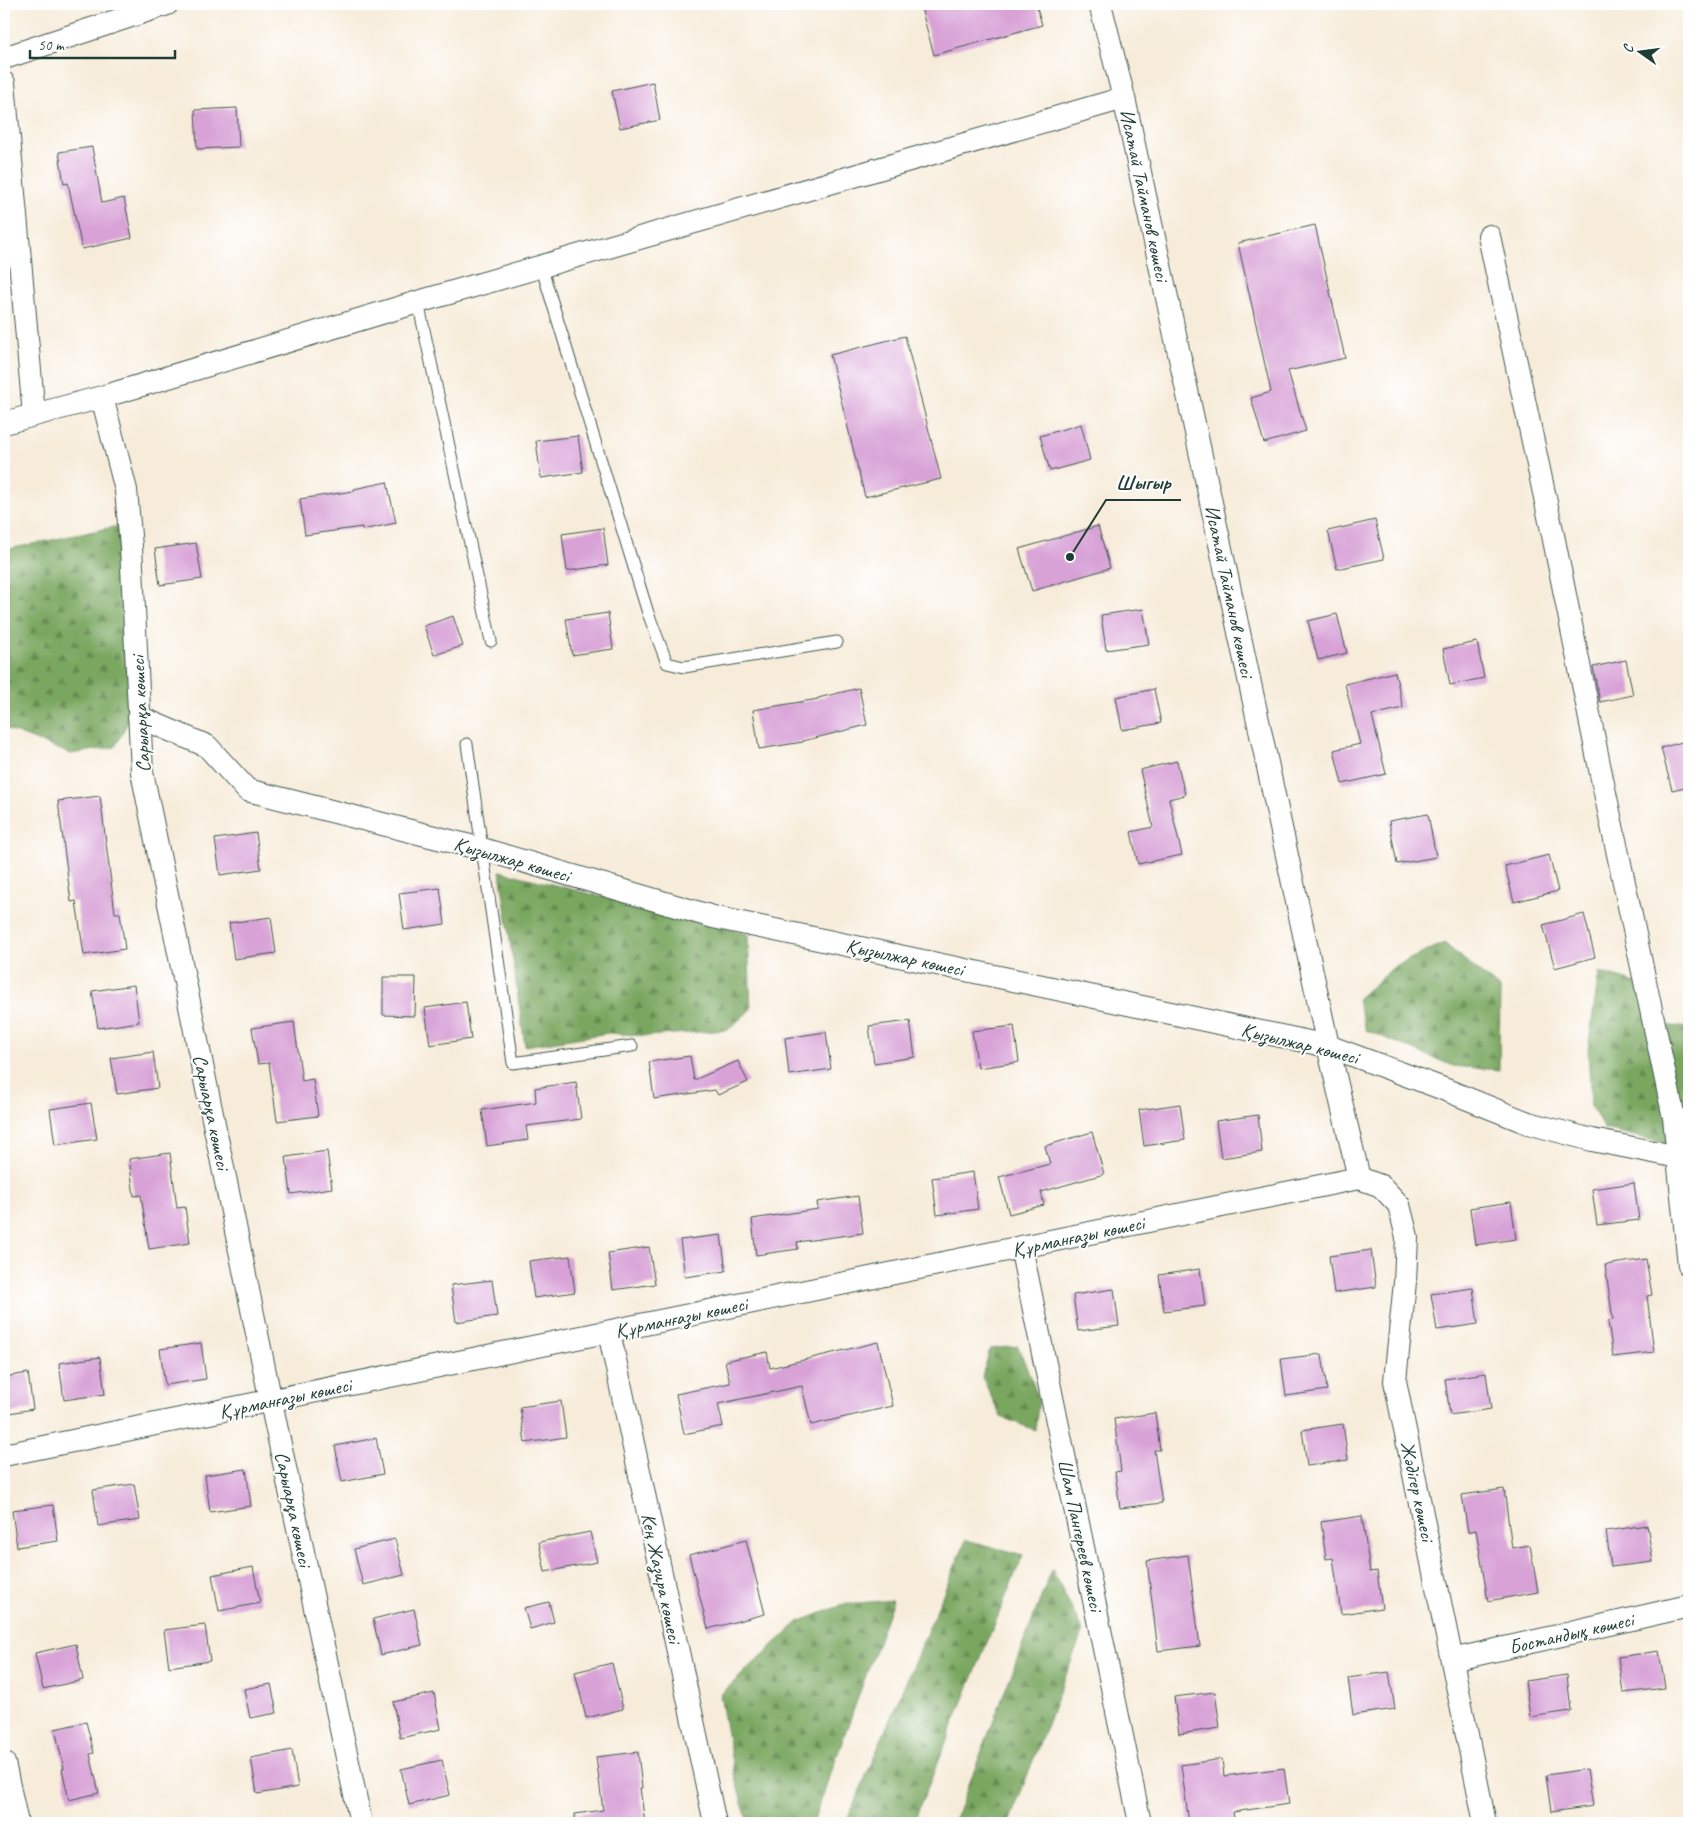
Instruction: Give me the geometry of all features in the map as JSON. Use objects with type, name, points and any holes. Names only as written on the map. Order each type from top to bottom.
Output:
[{"type":"street","points":[[4,58],[167,4]]},
{"type":"street","name":"Исатай Тайманов көшесі","points":[[1100,4],[1124,98],[1328,1046],[1359,1178]]},
{"type":"street","points":[[4,83],[34,415]]},
{"type":"street","points":[[4,423],[102,397],[541,266],[1124,98]]},
{"type":"street","points":[[1489,236],[1553,535],[1601,774],[1684,1158],[1689,1265]]},
{"type":"street","name":"Сарыарқа көшесі","points":[[102,397],[126,490],[131,547],[142,772],[271,1402],[361,1823]]},
{"type":"street","name":"Қызылжар көшесі","points":[[139,717],[207,746],[247,790],[482,849],[713,917],[1328,1046],[1528,1123],[1592,1140],[1684,1158]]},
{"type":"street","name":"Құрманғазы көшесі","points":[[4,1455],[271,1402],[1359,1178]]},
{"type":"street","name":"Жәдігер көшесі","points":[[1359,1178],[1381,1186],[1399,1206],[1407,1237],[1405,1282],[1395,1381],[1485,1823]]},
{"type":"street","name":"Шам Пангереев көшесі","points":[[1021,1247],[1140,1823]]},
{"type":"street","name":"Кең Жазира көшесі","points":[[608,1332],[716,1823]]},
{"type":"street","name":"Бостандық көшесі","points":[[1452,1660],[1689,1606]]},
{"type":"street","points":[[4,1763],[18,1823]]},
{"type":"lane","points":[[541,266],[648,613],[667,663],[684,667],[837,642]]},
{"type":"lane","points":[[418,302],[491,641]]},
{"type":"lane","points":[[467,744],[513,1063],[632,1046]]},
{"type":"green space","points":[[118,526],[130,718],[115,747],[71,754],[4,728],[4,550]]},
{"type":"green space","points":[[500,871],[748,934],[751,1009],[728,1030],[647,1036],[609,1033],[525,1046]]},
{"type":"green space","points":[[1444,943],[1500,989],[1499,1070],[1453,1066],[1366,1030],[1357,999],[1395,966]]},
{"type":"green space","points":[[1599,972],[1650,987],[1665,1025],[1689,1028],[1689,1149],[1605,1129],[1591,1107],[1588,1049]]},
{"type":"green space","points":[[1018,1346],[1039,1399],[1035,1430],[1001,1417],[982,1377],[990,1349]]},
{"type":"green space","points":[[966,1540],[1023,1555],[913,1823],[846,1823]]},
{"type":"green space","points":[[1052,1569],[1083,1631],[1009,1823],[954,1823]]},
{"type":"green space","points":[[893,1600],[813,1823],[748,1823],[735,1778],[720,1695],[798,1622],[845,1604]]},
{"type":"building","points":[[920,4],[1036,4],[1042,25],[934,55]]},
{"type":"building","points":[[653,82],[660,120],[620,128],[612,91]]},
{"type":"building","points":[[237,108],[239,147],[197,149],[195,110]]},
{"type":"building","points":[[92,147],[102,203],[124,198],[132,238],[82,249],[68,183],[64,184],[59,152]]},
{"type":"building","points":[[1315,225],[1345,358],[1288,371],[1306,431],[1264,443],[1251,398],[1271,392],[1238,243]]},
{"type":"building","points":[[905,336],[941,479],[865,497],[830,355]]},
{"type":"building","points":[[1081,424],[1090,460],[1050,471],[1040,436]]},
{"type":"building","points":[[578,436],[583,472],[541,478],[536,441]]},
{"type":"building","points":[[387,482],[396,523],[362,530],[362,527],[305,535],[300,499],[354,491],[354,489]]},
{"type":"building","points":[[1375,520],[1384,559],[1337,569],[1328,531]]},
{"type":"building","points":[[1098,526],[1110,568],[1032,591],[1019,549]]},
{"type":"building","points":[[603,528],[608,565],[567,571],[562,534]]},
{"type":"building","points":[[196,543],[202,579],[160,585],[155,549]]},
{"type":"building","points":[[1143,609],[1149,644],[1106,650],[1101,615]]},
{"type":"building","points":[[608,613],[613,649],[572,655],[566,619]]},
{"type":"building","points":[[1337,614],[1347,653],[1318,660],[1308,621]]},
{"type":"building","points":[[453,616],[463,646],[434,655],[424,626]]},
{"type":"building","points":[[1477,642],[1484,678],[1450,685],[1443,649]]},
{"type":"building","points":[[1626,660],[1633,695],[1600,702],[1593,667]]},
{"type":"building","points":[[1395,672],[1403,708],[1372,715],[1386,774],[1342,784],[1334,750],[1360,744],[1345,684]]},
{"type":"building","points":[[859,688],[867,725],[803,742],[759,749],[753,710],[818,699]]},
{"type":"building","points":[[1154,689],[1161,723],[1122,730],[1116,697]]},
{"type":"building","points":[[1689,740],[1689,786],[1672,790],[1661,748]]},
{"type":"building","points":[[1177,761],[1185,795],[1169,799],[1182,855],[1138,864],[1131,832],[1153,827],[1140,770]]},
{"type":"building","points":[[100,796],[115,913],[120,913],[125,949],[84,955],[76,901],[71,902],[58,801]]},
{"type":"building","points":[[1428,814],[1436,857],[1397,864],[1389,821]]},
{"type":"building","points":[[256,833],[261,869],[220,875],[215,839]]},
{"type":"building","points":[[1549,855],[1558,891],[1514,902],[1505,866]]},
{"type":"building","points":[[440,888],[445,924],[404,930],[399,893]]},
{"type":"building","points":[[1584,914],[1595,957],[1555,968],[1543,925]]},
{"type":"building","points":[[271,917],[276,953],[234,959],[229,923]]},
{"type":"building","points":[[383,977],[416,977],[415,1016],[383,1015]]},
{"type":"building","points":[[134,985],[139,1022],[98,1028],[92,991]]},
{"type":"building","points":[[466,1002],[471,1039],[430,1045],[425,1008]]},
{"type":"building","points":[[910,1021],[915,1057],[874,1063],[869,1026]]},
{"type":"building","points":[[294,1022],[302,1081],[313,1079],[318,1116],[277,1121],[269,1063],[258,1064],[252,1028]]},
{"type":"building","points":[[1014,1026],[1019,1062],[978,1068],[972,1031]]},
{"type":"building","points":[[826,1032],[831,1069],[789,1075],[785,1038]]},
{"type":"building","points":[[153,1052],[158,1088],[117,1094],[111,1058]]},
{"type":"building","points":[[690,1056],[694,1080],[738,1061],[748,1082],[718,1095],[715,1090],[654,1099],[649,1062]]},
{"type":"building","points":[[576,1082],[581,1119],[526,1126],[528,1140],[487,1146],[482,1110],[536,1102],[535,1088]]},
{"type":"building","points":[[91,1103],[97,1139],[55,1145],[50,1109]]},
{"type":"building","points":[[1180,1104],[1185,1140],[1144,1146],[1139,1110]]},
{"type":"building","points":[[1258,1115],[1262,1152],[1221,1158],[1216,1121]]},
{"type":"building","points":[[1092,1132],[1104,1174],[1041,1192],[1044,1205],[1009,1214],[999,1177],[1050,1164],[1045,1146]]},
{"type":"building","points":[[327,1151],[332,1188],[291,1194],[286,1157]]},
{"type":"building","points":[[170,1153],[177,1208],[185,1207],[190,1243],[149,1249],[141,1195],[134,1196],[129,1159]]},
{"type":"building","points":[[973,1172],[978,1209],[937,1215],[932,1178]]},
{"type":"building","points":[[1634,1183],[1639,1220],[1597,1225],[1592,1189]]},
{"type":"building","points":[[858,1196],[863,1233],[797,1242],[798,1249],[756,1255],[752,1219],[818,1209],[817,1202]]},
{"type":"building","points":[[1511,1202],[1516,1239],[1475,1245],[1470,1208]]},
{"type":"building","points":[[721,1235],[726,1271],[685,1277],[680,1240]]},
{"type":"building","points":[[649,1247],[655,1284],[613,1290],[608,1253]]},
{"type":"building","points":[[1371,1250],[1376,1287],[1334,1293],[1329,1256]]},
{"type":"building","points":[[570,1256],[575,1292],[534,1298],[529,1261]]},
{"type":"building","points":[[1646,1259],[1652,1295],[1647,1296],[1654,1352],[1613,1357],[1608,1321],[1613,1320],[1605,1265]]},
{"type":"building","points":[[1200,1269],[1205,1306],[1164,1311],[1159,1275]]},
{"type":"building","points":[[492,1280],[497,1316],[456,1322],[451,1285]]},
{"type":"building","points":[[1473,1288],[1478,1324],[1437,1330],[1431,1294]]},
{"type":"building","points":[[1114,1289],[1119,1326],[1078,1331],[1073,1295]]},
{"type":"building","points":[[878,1342],[893,1406],[811,1425],[802,1386],[718,1404],[723,1426],[684,1434],[676,1394],[730,1383],[725,1361],[767,1352],[770,1368]]},
{"type":"building","points":[[201,1343],[206,1379],[165,1385],[160,1349]]},
{"type":"building","points":[[1322,1354],[1327,1390],[1286,1396],[1281,1359]]},
{"type":"building","points":[[100,1357],[105,1394],[64,1400],[59,1363]]},
{"type":"building","points":[[28,1373],[33,1409],[4,1414],[4,1377]]},
{"type":"building","points":[[1486,1373],[1491,1409],[1450,1415],[1445,1379]]},
{"type":"building","points":[[561,1401],[566,1437],[525,1443],[520,1407]]},
{"type":"building","points":[[1155,1413],[1160,1450],[1154,1450],[1162,1503],[1120,1508],[1115,1472],[1121,1471],[1114,1419]]},
{"type":"building","points":[[1343,1424],[1348,1460],[1307,1466],[1302,1430]]},
{"type":"building","points":[[376,1438],[383,1474],[342,1482],[335,1446]]},
{"type":"building","points":[[246,1469],[251,1506],[210,1512],[205,1475]]},
{"type":"building","points":[[134,1484],[140,1520],[98,1526],[93,1490]]},
{"type":"building","points":[[1504,1489],[1512,1548],[1530,1545],[1538,1592],[1488,1601],[1476,1530],[1468,1532],[1462,1495]]},
{"type":"building","points":[[53,1505],[58,1541],[17,1547],[12,1510]]},
{"type":"building","points":[[1362,1516],[1370,1572],[1377,1571],[1382,1608],[1341,1614],[1333,1558],[1326,1559],[1321,1522]]},
{"type":"building","points":[[1647,1525],[1653,1562],[1611,1567],[1606,1531]]},
{"type":"building","points":[[590,1532],[597,1562],[545,1572],[539,1542]]},
{"type":"building","points":[[395,1539],[404,1575],[363,1585],[354,1549]]},
{"type":"building","points":[[746,1540],[765,1614],[708,1629],[689,1555]]},
{"type":"building","points":[[1188,1555],[1200,1646],[1158,1651],[1147,1561]]},
{"type":"building","points":[[253,1567],[260,1603],[219,1611],[212,1575]]},
{"type":"building","points":[[549,1602],[554,1622],[530,1629],[524,1608]]},
{"type":"building","points":[[414,1609],[422,1645],[381,1655],[373,1619]]},
{"type":"building","points":[[205,1625],[210,1661],[169,1667],[164,1630]]},
{"type":"building","points":[[76,1644],[83,1680],[43,1689],[35,1653]]},
{"type":"building","points":[[1659,1651],[1665,1688],[1623,1693],[1618,1657]]},
{"type":"building","points":[[612,1663],[623,1709],[586,1718],[575,1672]]},
{"type":"building","points":[[1389,1672],[1395,1709],[1353,1715],[1348,1678]]},
{"type":"building","points":[[1567,1675],[1571,1711],[1530,1717],[1525,1681]]},
{"type":"building","points":[[271,1684],[277,1713],[250,1718],[244,1689]]},
{"type":"building","points":[[1215,1692],[1220,1728],[1179,1734],[1174,1697]]},
{"type":"building","points":[[434,1693],[441,1729],[400,1738],[393,1702]]},
{"type":"building","points":[[86,1722],[94,1753],[90,1754],[99,1793],[69,1800],[55,1729]]},
{"type":"building","points":[[292,1750],[298,1787],[257,1794],[251,1758]]},
{"type":"building","points":[[638,1752],[642,1788],[640,1788],[645,1823],[575,1823],[575,1814],[603,1810],[596,1757]]},
{"type":"building","points":[[1222,1759],[1224,1776],[1284,1768],[1289,1804],[1233,1812],[1235,1823],[1189,1823],[1181,1765]]},
{"type":"building","points":[[442,1760],[450,1795],[409,1805],[401,1769]]},
{"type":"building","points":[[1587,1769],[1593,1806],[1551,1812],[1546,1775]]},
{"type":"place","name":"Шыгыр","points":[[1070,557]]}]
